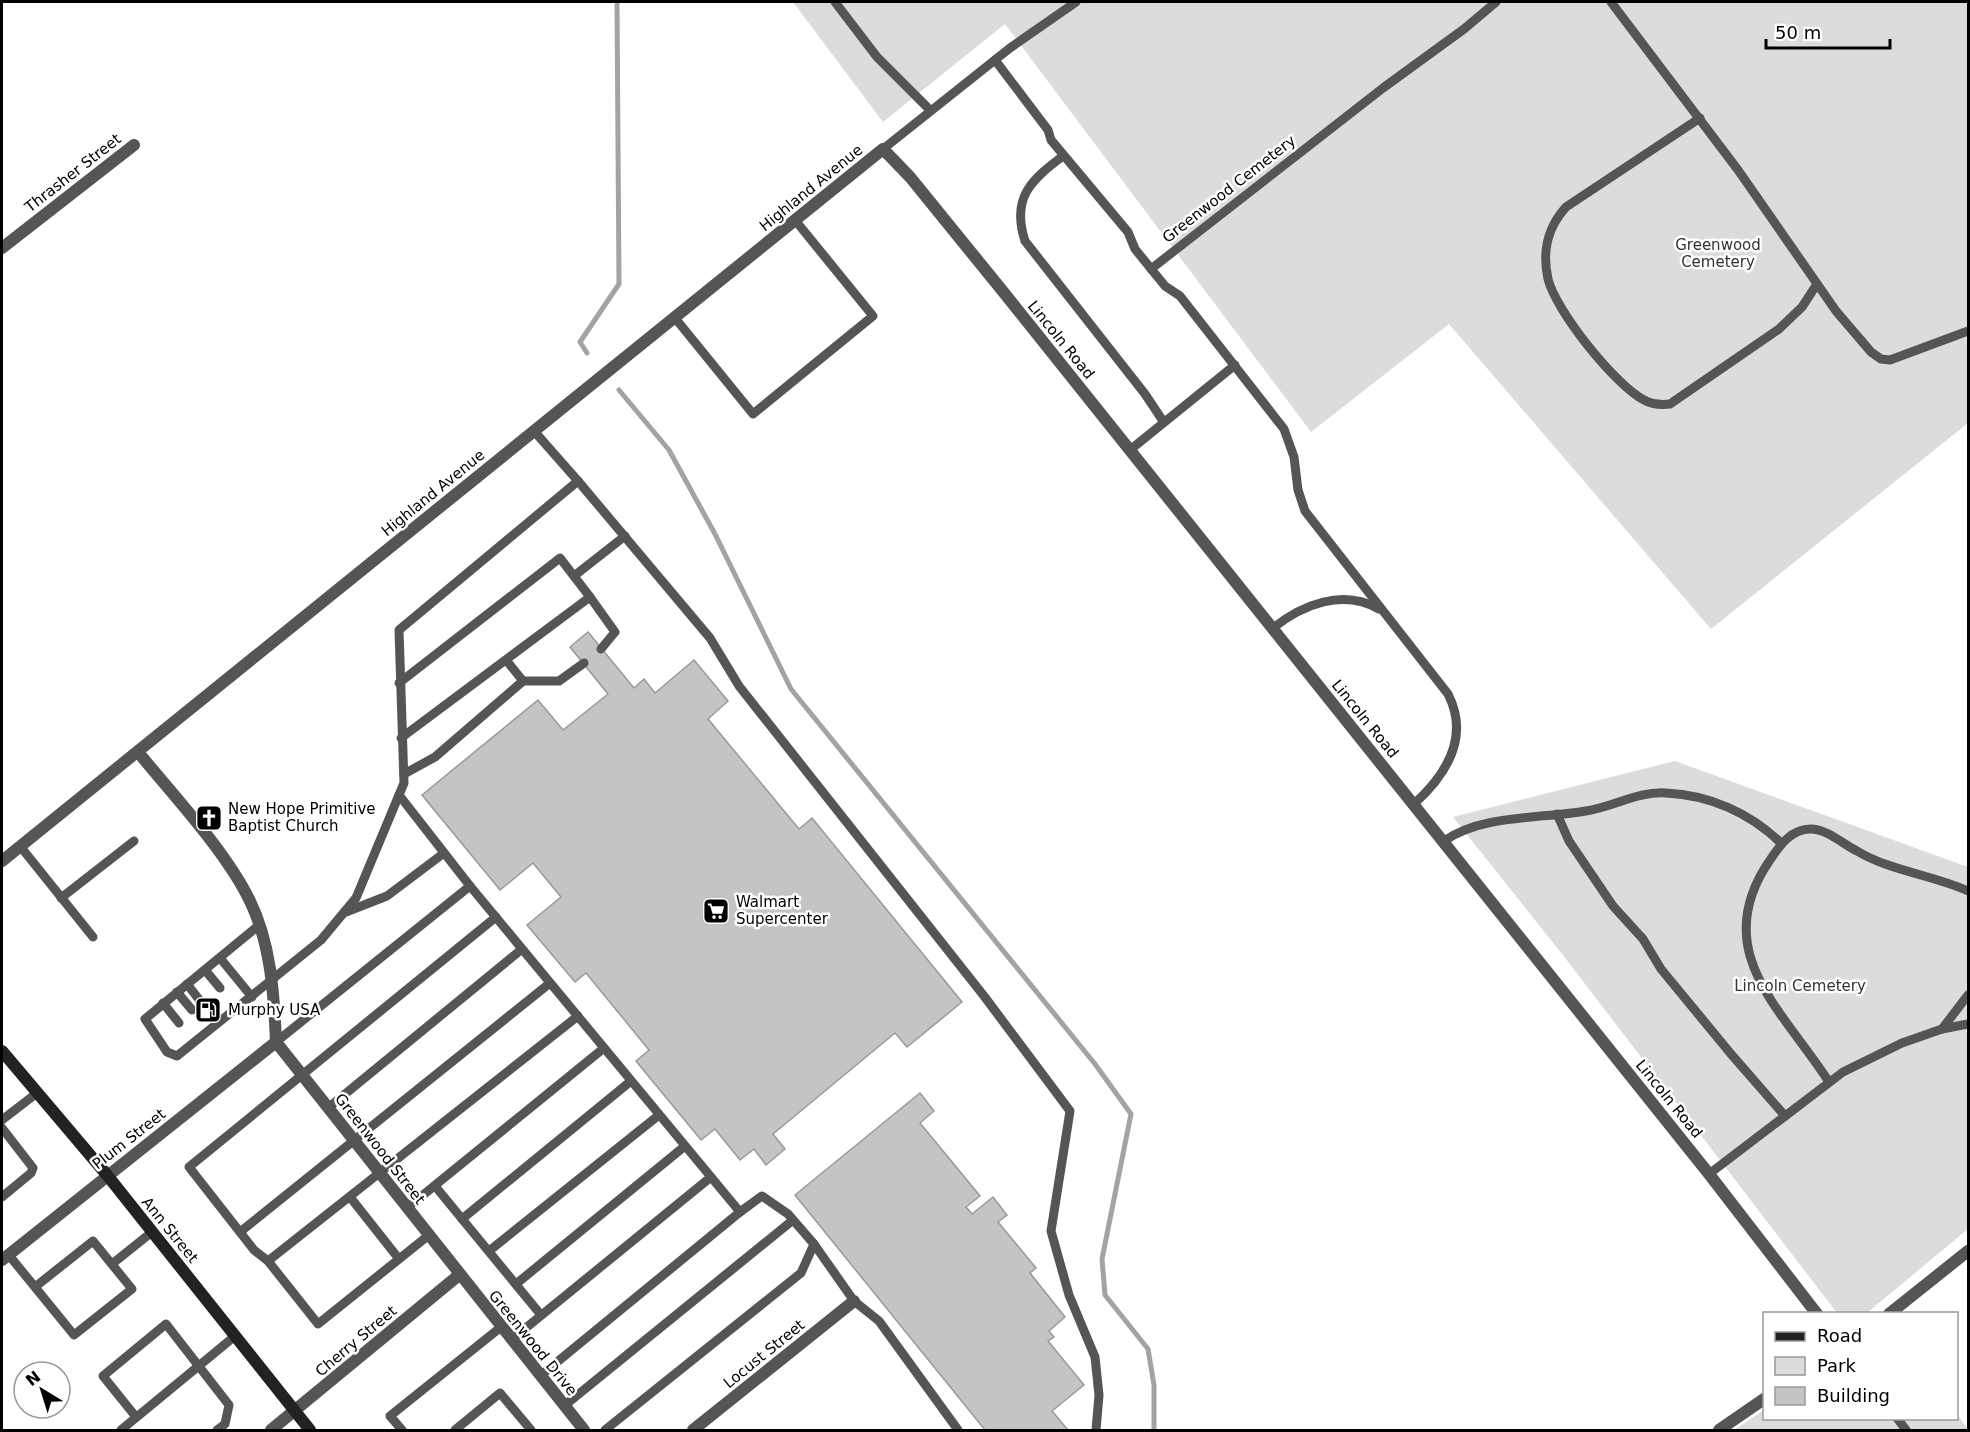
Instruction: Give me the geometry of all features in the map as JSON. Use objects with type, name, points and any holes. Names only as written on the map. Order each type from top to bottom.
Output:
[{"type":"main road","name":"Ann Street","points":[[2,1051],[107,1175],[310,1431]]},
{"type":"street","name":"Thrasher Street","points":[[2,248],[134,145]]},
{"type":"street","name":"Highland Avenue","points":[[2,861],[883,149]]},
{"type":"street","name":"Lincoln Road","points":[[883,149],[924,195],[1274,628],[1710,1174],[1815,1312]]},
{"type":"street","points":[[138,752],[209,839],[249,899],[273,979],[276,1042]]},
{"type":"street","name":"Greenwood Street","points":[[276,1042],[459,1275]]},
{"type":"street","name":"Plum Street","points":[[5,1257],[276,1042]]},
{"type":"street","points":[[1892,1312],[1968,1251]]},
{"type":"street","name":"Greenwood Drive","points":[[459,1275],[584,1431]]},
{"type":"street","name":"Cherry Street","points":[[271,1431],[459,1275]]},
{"type":"street","name":"Locust Street","points":[[693,1431],[854,1301]]},
{"type":"street","points":[[1719,1431],[1763,1400]]},
{"type":"lane","points":[[835,2],[876,57],[930,110]]},
{"type":"lane","points":[[883,149],[994,60],[1076,2]]},
{"type":"lane","name":"Greenwood Cemetery","points":[[1151,269],[1496,2]]},
{"type":"lane","points":[[1611,2],[1700,118],[1817,285],[1871,352],[1881,359],[1902,358],[1968,331]]},
{"type":"lane","points":[[994,60],[1048,130],[1051,140],[1063,156],[1098,193],[1128,232],[1135,249],[1166,285],[1180,296],[1284,429],[1294,458],[1298,490],[1305,511],[1438,680],[1455,713],[1457,734],[1450,762],[1430,789],[1414,804]]},
{"type":"lane","points":[[1700,118],[1566,207],[1559,215],[1546,240],[1546,259],[1551,288],[1568,319],[1614,374],[1641,399],[1651,404],[1670,404],[1779,329],[1802,307],[1817,285]]},
{"type":"lane","points":[[1063,156],[1044,170],[1028,187],[1022,199],[1020,226],[1025,241],[1163,420]]},
{"type":"lane","points":[[675,318],[753,414],[864,324],[873,316],[795,220]]},
{"type":"lane","points":[[1130,450],[1163,420],[1235,365]]},
{"type":"lane","points":[[534,431],[710,638],[739,686],[984,996],[1070,1111],[1051,1231],[1069,1295],[1095,1357],[1099,1395],[1096,1431]]},
{"type":"lane","points":[[258,926],[145,1019],[167,1052],[177,1056],[192,1039],[216,1019],[233,1006],[252,997],[321,940],[356,898],[404,783],[399,630],[578,480]]},
{"type":"lane","points":[[574,576],[625,536]]},
{"type":"lane","points":[[399,682],[560,558],[615,632],[601,649]]},
{"type":"lane","points":[[401,738],[590,597]]},
{"type":"lane","points":[[1274,628],[1293,613],[1321,602],[1358,601],[1381,610]]},
{"type":"lane","points":[[506,660],[523,681]]},
{"type":"lane","points":[[404,774],[435,757],[523,681],[560,681],[584,663]]},
{"type":"lane","points":[[1444,841],[1461,830],[1486,824],[1587,811],[1666,792],[1733,808],[1748,815],[1781,843]]},
{"type":"lane","points":[[399,795],[470,886],[740,1212]]},
{"type":"lane","points":[[1557,814],[1569,841],[1613,906],[1643,939],[1661,969],[1785,1116]]},
{"type":"lane","points":[[1829,1082],[1768,998],[1756,976],[1750,958],[1747,934],[1752,894],[1762,870],[1781,843],[1796,833],[1814,829],[1870,858],[1968,891]]},
{"type":"lane","points":[[61,898],[134,841]]},
{"type":"lane","points":[[20,846],[93,938]]},
{"type":"lane","points":[[344,913],[387,896],[444,853]]},
{"type":"lane","points":[[276,1042],[470,886]]},
{"type":"lane","points":[[429,1235],[318,1324],[268,1261],[254,1250],[189,1167],[496,917]]},
{"type":"lane","points":[[328,1108],[522,949]]},
{"type":"lane","points":[[220,958],[252,997]]},
{"type":"lane","points":[[205,970],[220,988]]},
{"type":"lane","points":[[240,1232],[355,1142],[550,983]]},
{"type":"lane","points":[[187,984],[201,1002]]},
{"type":"lane","points":[[177,992],[192,1010]]},
{"type":"lane","points":[[1942,1029],[1968,995]]},
{"type":"lane","points":[[163,1003],[179,1023]]},
{"type":"lane","points":[[268,1261],[578,1016]]},
{"type":"lane","points":[[1710,1174],[1829,1082],[1869,1058],[1942,1029],[1968,1024]]},
{"type":"lane","points":[[407,1208],[604,1048]]},
{"type":"lane","points":[[462,1219],[631,1081]]},
{"type":"lane","points":[[2,1120],[37,1093]]},
{"type":"lane","points":[[489,1251],[659,1115]]},
{"type":"lane","points":[[2,1128],[33,1168],[31,1173],[2,1197]]},
{"type":"lane","points":[[516,1284],[685,1146]]},
{"type":"lane","points":[[511,1340],[711,1177]]},
{"type":"lane","points":[[435,1186],[541,1315]]},
{"type":"lane","points":[[540,1376],[762,1196],[793,1220],[814,1244],[854,1301],[879,1321],[958,1431]]},
{"type":"lane","points":[[350,1197],[399,1259]]},
{"type":"lane","points":[[564,1406],[793,1220]]},
{"type":"lane","points":[[112,1264],[152,1232]]},
{"type":"lane","points":[[5,1257],[36,1287],[74,1335],[132,1289],[93,1241],[36,1287]]},
{"type":"lane","points":[[605,1431],[801,1273],[814,1244]]},
{"type":"lane","points":[[136,1417],[103,1376],[166,1324],[229,1405],[225,1424],[217,1431]]},
{"type":"lane","points":[[402,1431],[390,1416],[501,1327]]},
{"type":"lane","points":[[125,1429],[136,1417],[235,1336]]},
{"type":"lane","points":[[455,1431],[500,1393],[531,1431]]},
{"type":"green space","name":"Greenwood Cemetery","points":[[793,2],[1968,2],[1968,423],[1711,629],[1449,324],[1311,432],[1005,24],[883,122]]},
{"type":"green space","name":"Lincoln Cemetery","points":[[1675,761],[1968,867],[1968,1229],[1868,1312],[1836,1312],[1566,959],[1453,817]]},
{"type":"green space","points":[[1763,1411],[1763,1420],[1958,1420],[1958,1415],[1968,1430],[1734,1430]]},
{"type":"building","name":"Walmart Supercenter","points":[[588,632],[634,688],[644,679],[655,693],[694,660],[728,701],[708,719],[799,829],[812,818],[962,1002],[907,1047],[895,1033],[773,1134],[785,1149],[766,1165],[754,1149],[740,1160],[715,1129],[701,1140],[636,1061],[649,1050],[586,973],[575,982],[527,925],[561,897],[533,863],[500,890],[422,795],[538,700],[563,730],[608,694],[570,647]]},
{"type":"building","points":[[920,1093],[934,1111],[920,1123],[980,1196],[966,1207],[972,1214],[993,1197],[1007,1215],[998,1222],[1036,1268],[1030,1273],[1065,1317],[1049,1331],[1054,1337],[1048,1341],[1084,1385],[1052,1411],[1068,1430],[985,1430],[795,1195]]},
{"type":"waterway","points":[[587,353],[580,342],[619,284],[617,2]]},
{"type":"waterway","points":[[619,390],[669,450],[715,534],[791,689],[1095,1064],[1131,1114],[1102,1259],[1105,1295],[1148,1349],[1154,1385],[1154,1430]]},
{"type":"place","name":"New Hope Primitive Baptist Church","points":[[209,818]]},
{"type":"place","name":"Walmart Supercenter","points":[[716,911]]},
{"type":"place","name":"Murphy USA","points":[[208,1010]]}]
